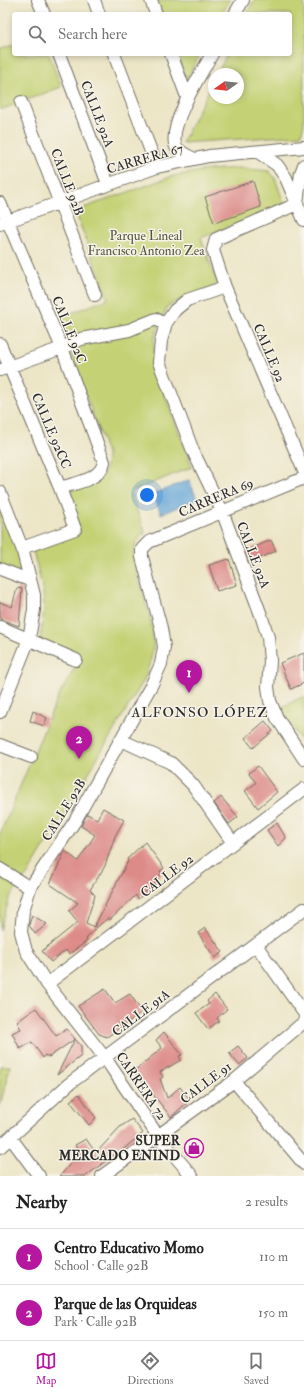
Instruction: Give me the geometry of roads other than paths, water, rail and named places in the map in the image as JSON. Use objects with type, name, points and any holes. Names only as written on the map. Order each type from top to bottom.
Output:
[{"type":"street","points":[[38,0],[43,12]]},
{"type":"street","points":[[94,0],[98,12]]},
{"type":"street","points":[[151,0],[155,12]]},
{"type":"street","points":[[236,12],[243,0]]},
{"type":"street","name":"CALLE 92A","points":[[60,56],[108,184]]},
{"type":"street","points":[[115,56],[157,167]]},
{"type":"street","points":[[172,56],[187,97]]},
{"type":"street","points":[[194,159],[179,151],[175,145],[174,132],[187,97],[211,56]]},
{"type":"street","name":"CALLE 92B","points":[[21,102],[95,294]]},
{"type":"street","name":"CARRERA 67","points":[[3,222],[157,167],[209,156],[304,147]]},
{"type":"street","points":[[258,152],[277,165],[286,178],[304,220]]},
{"type":"street","points":[[297,204],[301,173],[304,165]]},
{"type":"street","name":"CALLE 92C","points":[[0,203],[3,222],[62,348],[104,462],[102,470],[96,475],[60,488]]},
{"type":"street","name":"CALLE 92","points":[[297,204],[216,239],[213,250],[225,286],[304,471]]},
{"type":"street","name":"CALLE 92A","points":[[225,286],[186,300],[175,310],[166,323],[161,341],[159,362],[193,451],[222,511],[262,615],[268,637],[270,661],[268,687],[270,701],[277,718],[304,758]]},
{"type":"street","points":[[4,368],[62,348],[81,339],[130,330],[156,319],[164,324]]},
{"type":"street","name":"CALLE 92CC","points":[[0,344],[4,368],[60,488],[75,529],[22,548]]},
{"type":"street","name":"CARRERA 69","points":[[142,549],[149,542],[304,478]]},
{"type":"street","points":[[0,492],[22,548],[34,595],[34,610],[29,639],[4,688],[0,712]]},
{"type":"street","name":"CALLE 92B","points":[[26,951],[21,932],[25,884],[75,821],[122,740],[161,664],[164,647],[161,628],[142,557],[142,549]]},
{"type":"street","points":[[0,569],[29,580]]},
{"type":"street","points":[[0,627],[76,660]]},
{"type":"street","points":[[122,740],[171,763],[193,786],[233,843]]},
{"type":"street","points":[[0,745],[31,757]]},
{"type":"street","name":"CALLE 92","points":[[47,984],[304,789]]},
{"type":"street","points":[[3,871],[25,884]]},
{"type":"street","name":"CALLE 91A","points":[[4,1142],[69,1084],[304,910]]},
{"type":"street","points":[[256,945],[304,1013]]},
{"type":"street","name":"CARRERA 72","points":[[26,951],[47,984],[105,1058],[158,1136],[192,1176]]},
{"type":"street","name":"CALLE 91","points":[[102,1176],[234,1081],[304,1022]]},
{"type":"street","points":[[234,1081],[304,1164]]},
{"type":"street","points":[[4,1142],[39,1176]]},
{"type":"water","points":[[189,480],[197,499],[161,514],[153,494]]},
{"type":"place","name":"Centro Educativo Momo","points":[[189,693]]},
{"type":"place","name":"Parque de las Orquideas","points":[[79,759]]},
{"type":"place","name":"SUPER MERCADO ENIND","points":[[194,1148]]},
{"type":"district","name":"ALFONSO LÓPEZ","points":[[200,712]]},
{"type":"park label","name":"Parque Lineal Francisco Antonio Zea","points":[[146,244]]}]
